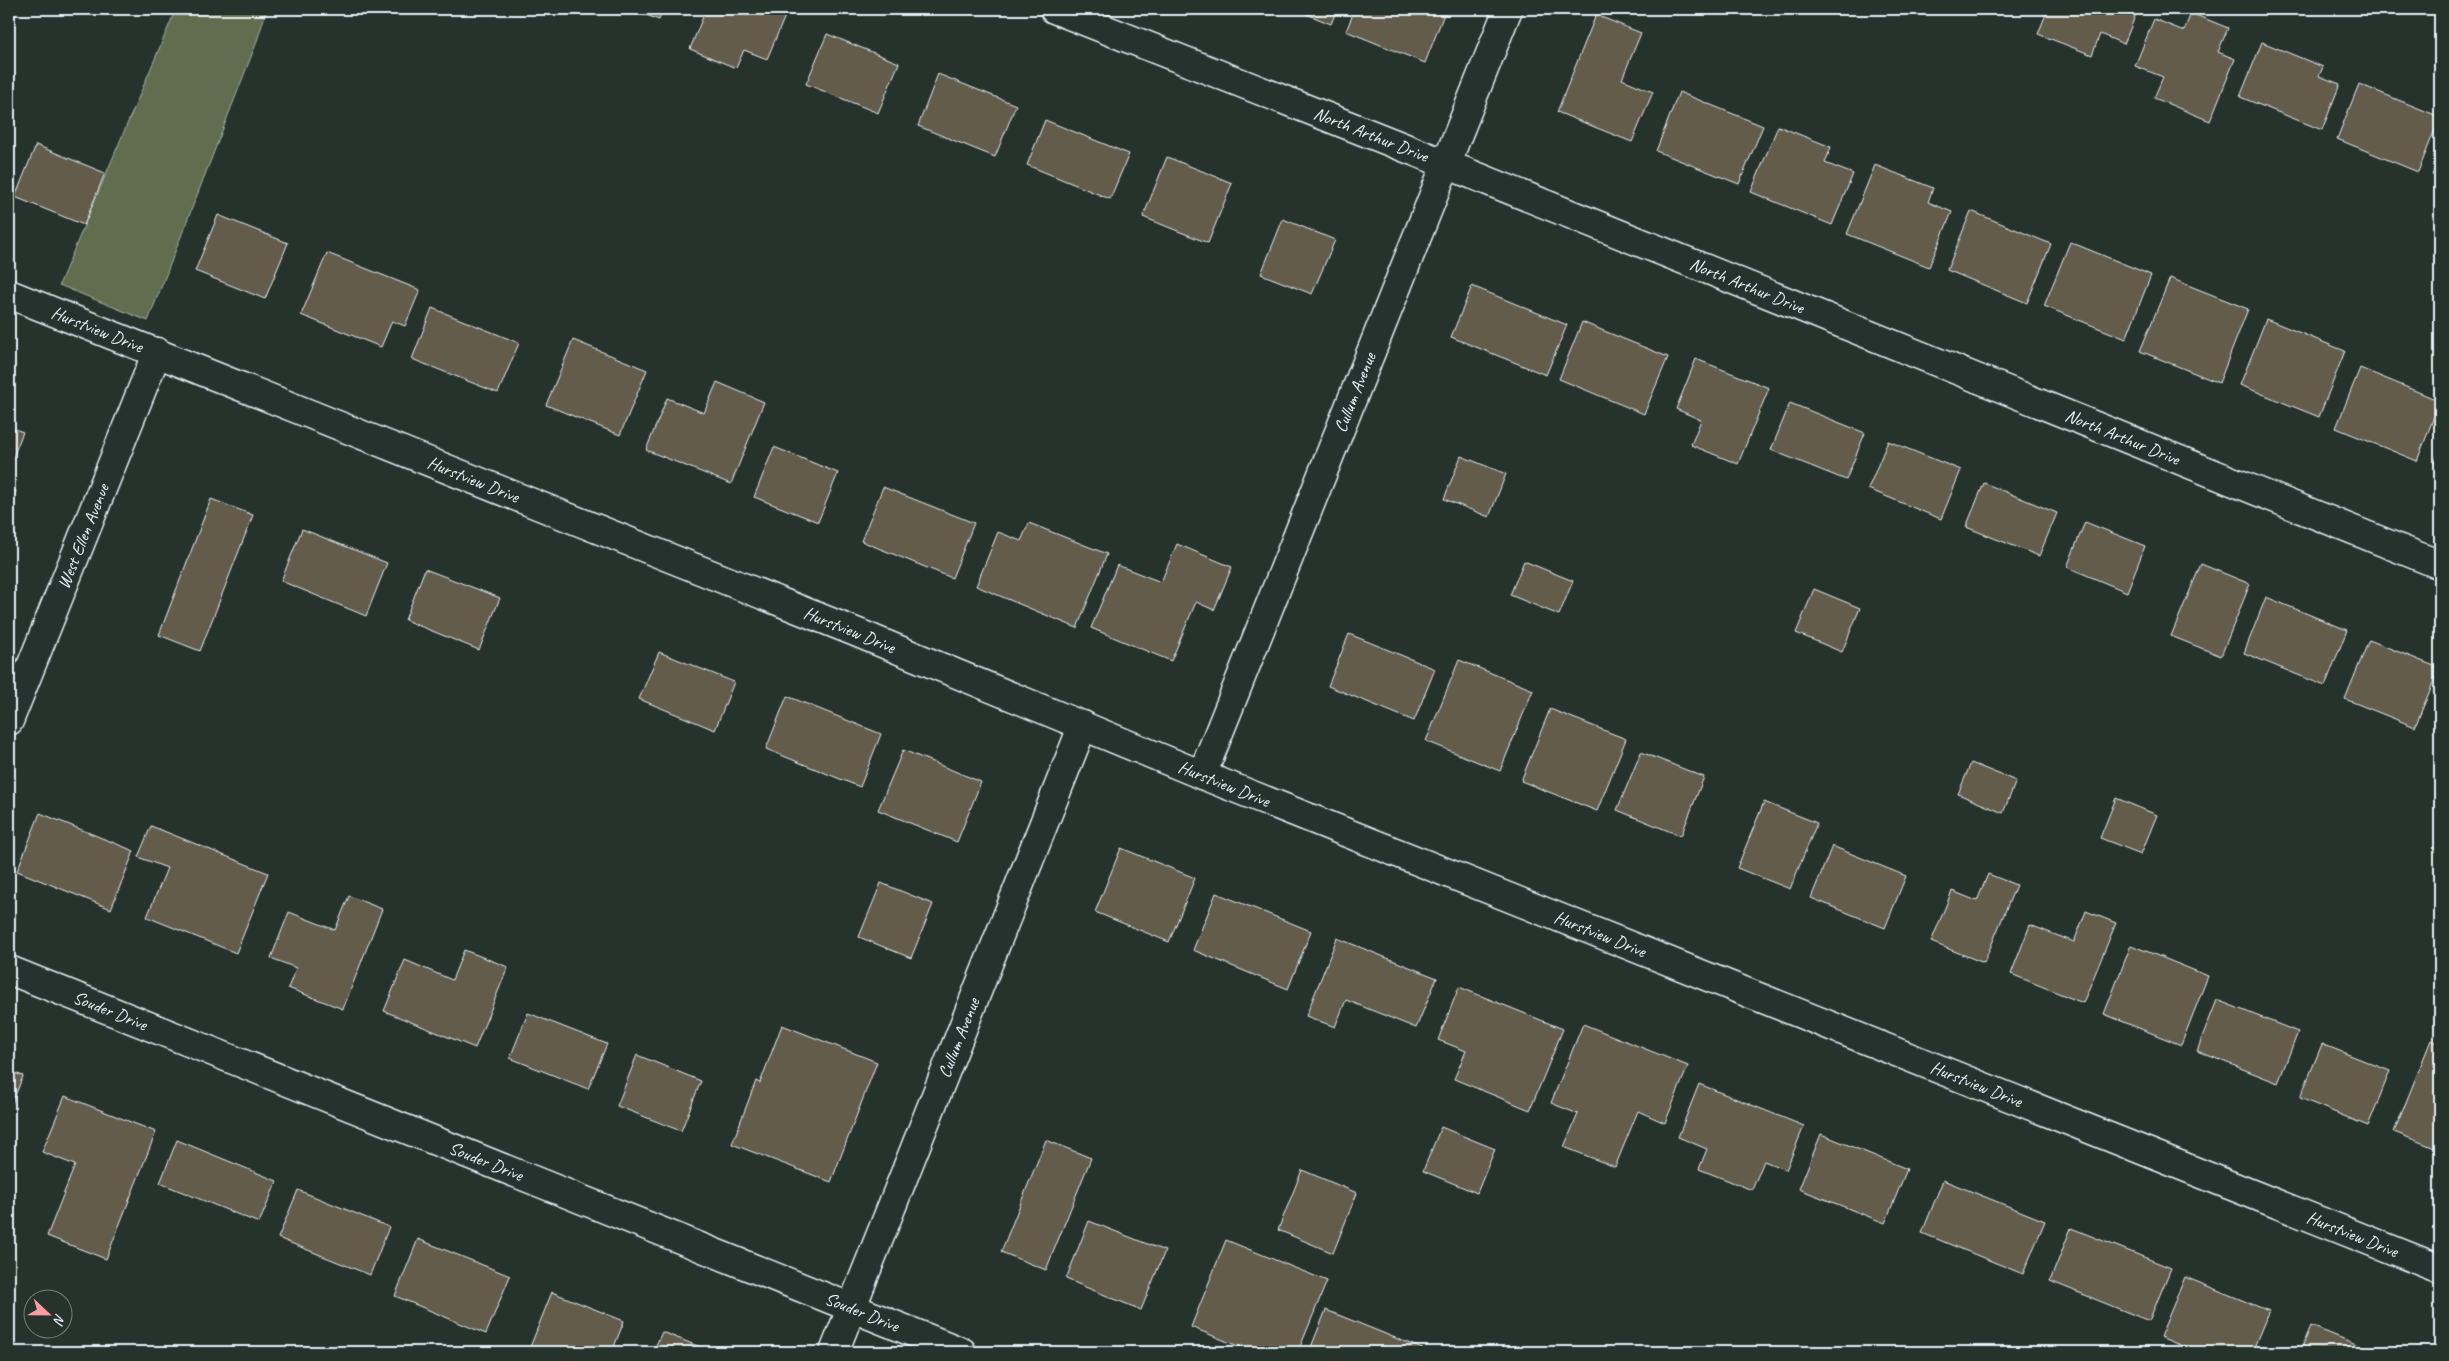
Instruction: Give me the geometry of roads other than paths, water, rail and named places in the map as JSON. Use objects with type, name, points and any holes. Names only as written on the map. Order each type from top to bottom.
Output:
[{"type":"street","name":"North Arthur Drive","points":[[1054,9],[1446,164],[2440,565]]},
{"type":"street","name":"Cullum Avenue","points":[[1202,775],[1508,9]]},
{"type":"street","name":"Hurstview Drive","points":[[9,294],[157,352],[1202,775],[2091,1128],[2440,1269]]},
{"type":"street","name":"West Ellen Avenue","points":[[9,721],[157,352]]},
{"type":"street","name":"Cullum Avenue","points":[[834,1352],[1082,725]]},
{"type":"street","name":"Souder Drive","points":[[9,970],[962,1352]]}]
